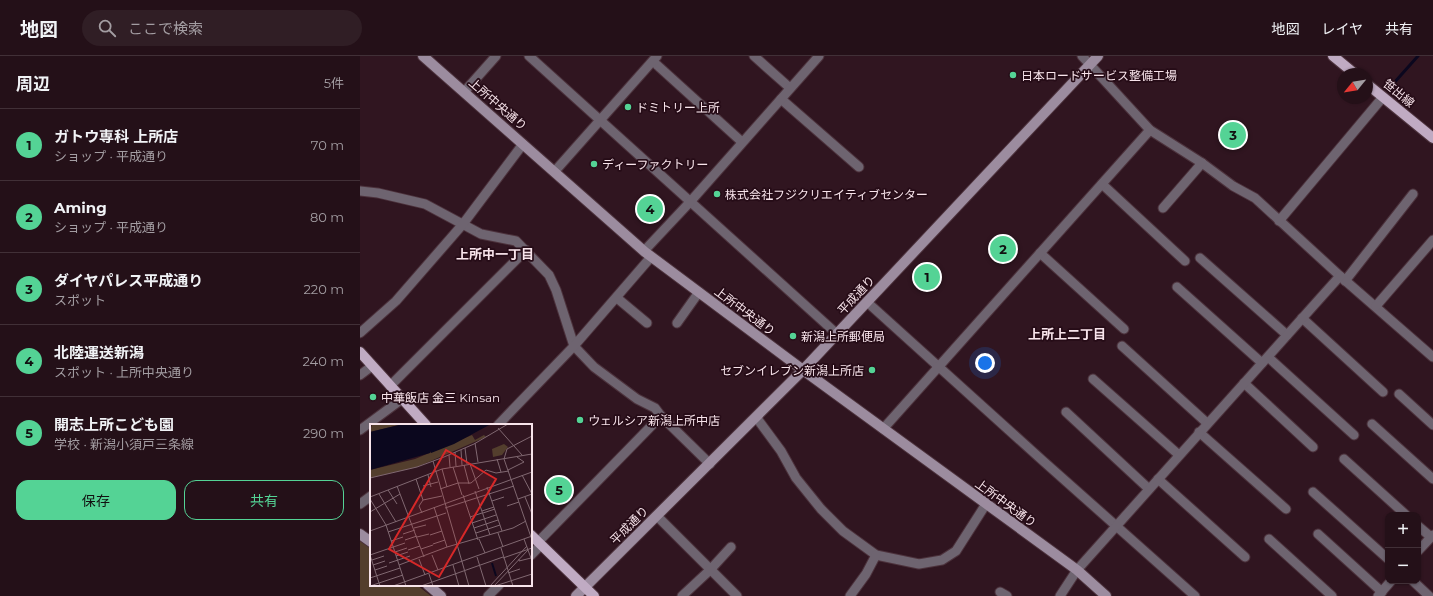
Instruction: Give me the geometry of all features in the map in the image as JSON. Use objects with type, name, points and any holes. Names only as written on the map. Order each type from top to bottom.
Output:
[{"type":"main road","points":[[1333,56],[1348,68]]},
{"type":"main road","name":"笹出線","points":[[1373,89],[1433,138]]},
{"type":"main road","points":[[360,352],[425,424]]},
{"type":"main road","points":[[537,541],[594,596]]},
{"type":"street","name":"上所中央通り","points":[[423,56],[648,254],[803,370],[1077,570],[1106,596]]},
{"type":"street","points":[[464,92],[496,56]]},
{"type":"street","points":[[529,56],[837,334]]},
{"type":"street","points":[[754,56],[790,88]]},
{"type":"street","points":[[499,424],[574,346],[617,298],[648,254],[690,202],[819,56]]},
{"type":"street","points":[[1082,56],[1150,130],[1254,198],[1433,357]]},
{"type":"street","name":"平成通り","points":[[576,596],[803,370],[1098,56]]},
{"type":"street","points":[[555,172],[657,60],[742,142]]},
{"type":"street","points":[[1279,221],[1383,97]]},
{"type":"street","points":[[781,99],[859,167]]},
{"type":"street","points":[[884,429],[1150,130]]},
{"type":"street","points":[[360,333],[396,301],[463,224],[523,144]]},
{"type":"street","points":[[1163,208],[1202,163]]},
{"type":"street","points":[[1102,184],[1185,261]]},
{"type":"street","points":[[360,191],[378,193],[425,204],[481,234],[516,240],[549,275],[556,290],[574,346],[594,367],[637,399],[655,408],[710,464]]},
{"type":"street","points":[[1060,596],[1077,570],[1302,318],[1343,278],[1413,194]]},
{"type":"street","points":[[1376,306],[1433,240]]},
{"type":"street","points":[[390,386],[526,250]]},
{"type":"street","points":[[1040,253],[1124,329]]},
{"type":"street","points":[[1200,258],[1287,336]]},
{"type":"street","points":[[1177,287],[1354,435]]},
{"type":"street","points":[[677,323],[699,292]]},
{"type":"street","points":[[617,298],[647,323]]},
{"type":"street","points":[[867,302],[1195,596]]},
{"type":"street","points":[[1302,318],[1383,392]]},
{"type":"street","points":[[1122,346],[1207,423]]},
{"type":"street","points":[[360,375],[372,366]]},
{"type":"street","points":[[1093,379],[1179,455]]},
{"type":"street","points":[[1244,383],[1313,446]]},
{"type":"street","points":[[1399,394],[1433,424]]},
{"type":"street","points":[[360,430],[402,399]]},
{"type":"street","points":[[1066,412],[1149,489]]},
{"type":"street","points":[[532,553],[537,541],[662,416]]},
{"type":"street","points":[[756,417],[781,451],[796,478],[821,509],[843,531],[876,555],[919,564],[942,560],[956,551],[986,504]]},
{"type":"street","points":[[1372,424],[1433,479]]},
{"type":"street","points":[[1200,432],[1286,509]]},
{"type":"street","points":[[1344,459],[1403,512]]},
{"type":"street","points":[[1158,479],[1245,557]]},
{"type":"street","points":[[1312,492],[1385,556]]},
{"type":"street","points":[[360,504],[370,497]]},
{"type":"street","points":[[657,516],[737,596]]},
{"type":"street","points":[[1421,528],[1432,536],[1421,548]]},
{"type":"street","points":[[360,534],[370,541]]},
{"type":"street","points":[[1318,534],[1380,594],[1388,584]]},
{"type":"street","points":[[1269,539],[1332,596]]},
{"type":"street","points":[[682,596],[710,570],[731,547]]},
{"type":"street","points":[[850,596],[866,574],[876,555]]},
{"type":"street","points":[[1416,584],[1429,596]]},
{"type":"street","points":[[429,586],[441,596]]},
{"type":"street","points":[[488,596],[499,586]]},
{"type":"shaded area","points":[[360,540],[370,548],[370,586],[418,586],[431,596],[360,596]]},
{"type":"waterway","points":[[1393,84],[1418,56]]},
{"type":"place","name":"日本ロードサービス整備工場","points":[[1013,75]]},
{"type":"place","name":"ドミトリー上所","points":[[628,107]]},
{"type":"place","name":"ダイヤパレス平成通り","points":[[1233,135]]},
{"type":"place","name":"ディーファクトリー","points":[[594,164]]},
{"type":"place","name":"株式会社フジクリエイティブセンター","points":[[717,194]]},
{"type":"place","name":"北陸運送新潟","points":[[650,209]]},
{"type":"place","name":"Aming","points":[[1003,249]]},
{"type":"place","name":"ガトウ専科 上所店","points":[[927,277]]},
{"type":"place","name":"新潟上所郵便局","points":[[793,336]]},
{"type":"place","name":"セブンイレブン新潟上所店","points":[[872,370]]},
{"type":"place","name":"中華飯店 金三 Kinsan","points":[[373,397]]},
{"type":"place","name":"ウェルシア新潟上所中店","points":[[580,420]]},
{"type":"place","name":"開志上所こども園","points":[[559,490]]},
{"type":"district","name":"上所中一丁目","points":[[495,254]]},
{"type":"district","name":"上所上二丁目","points":[[1067,334]]}]
